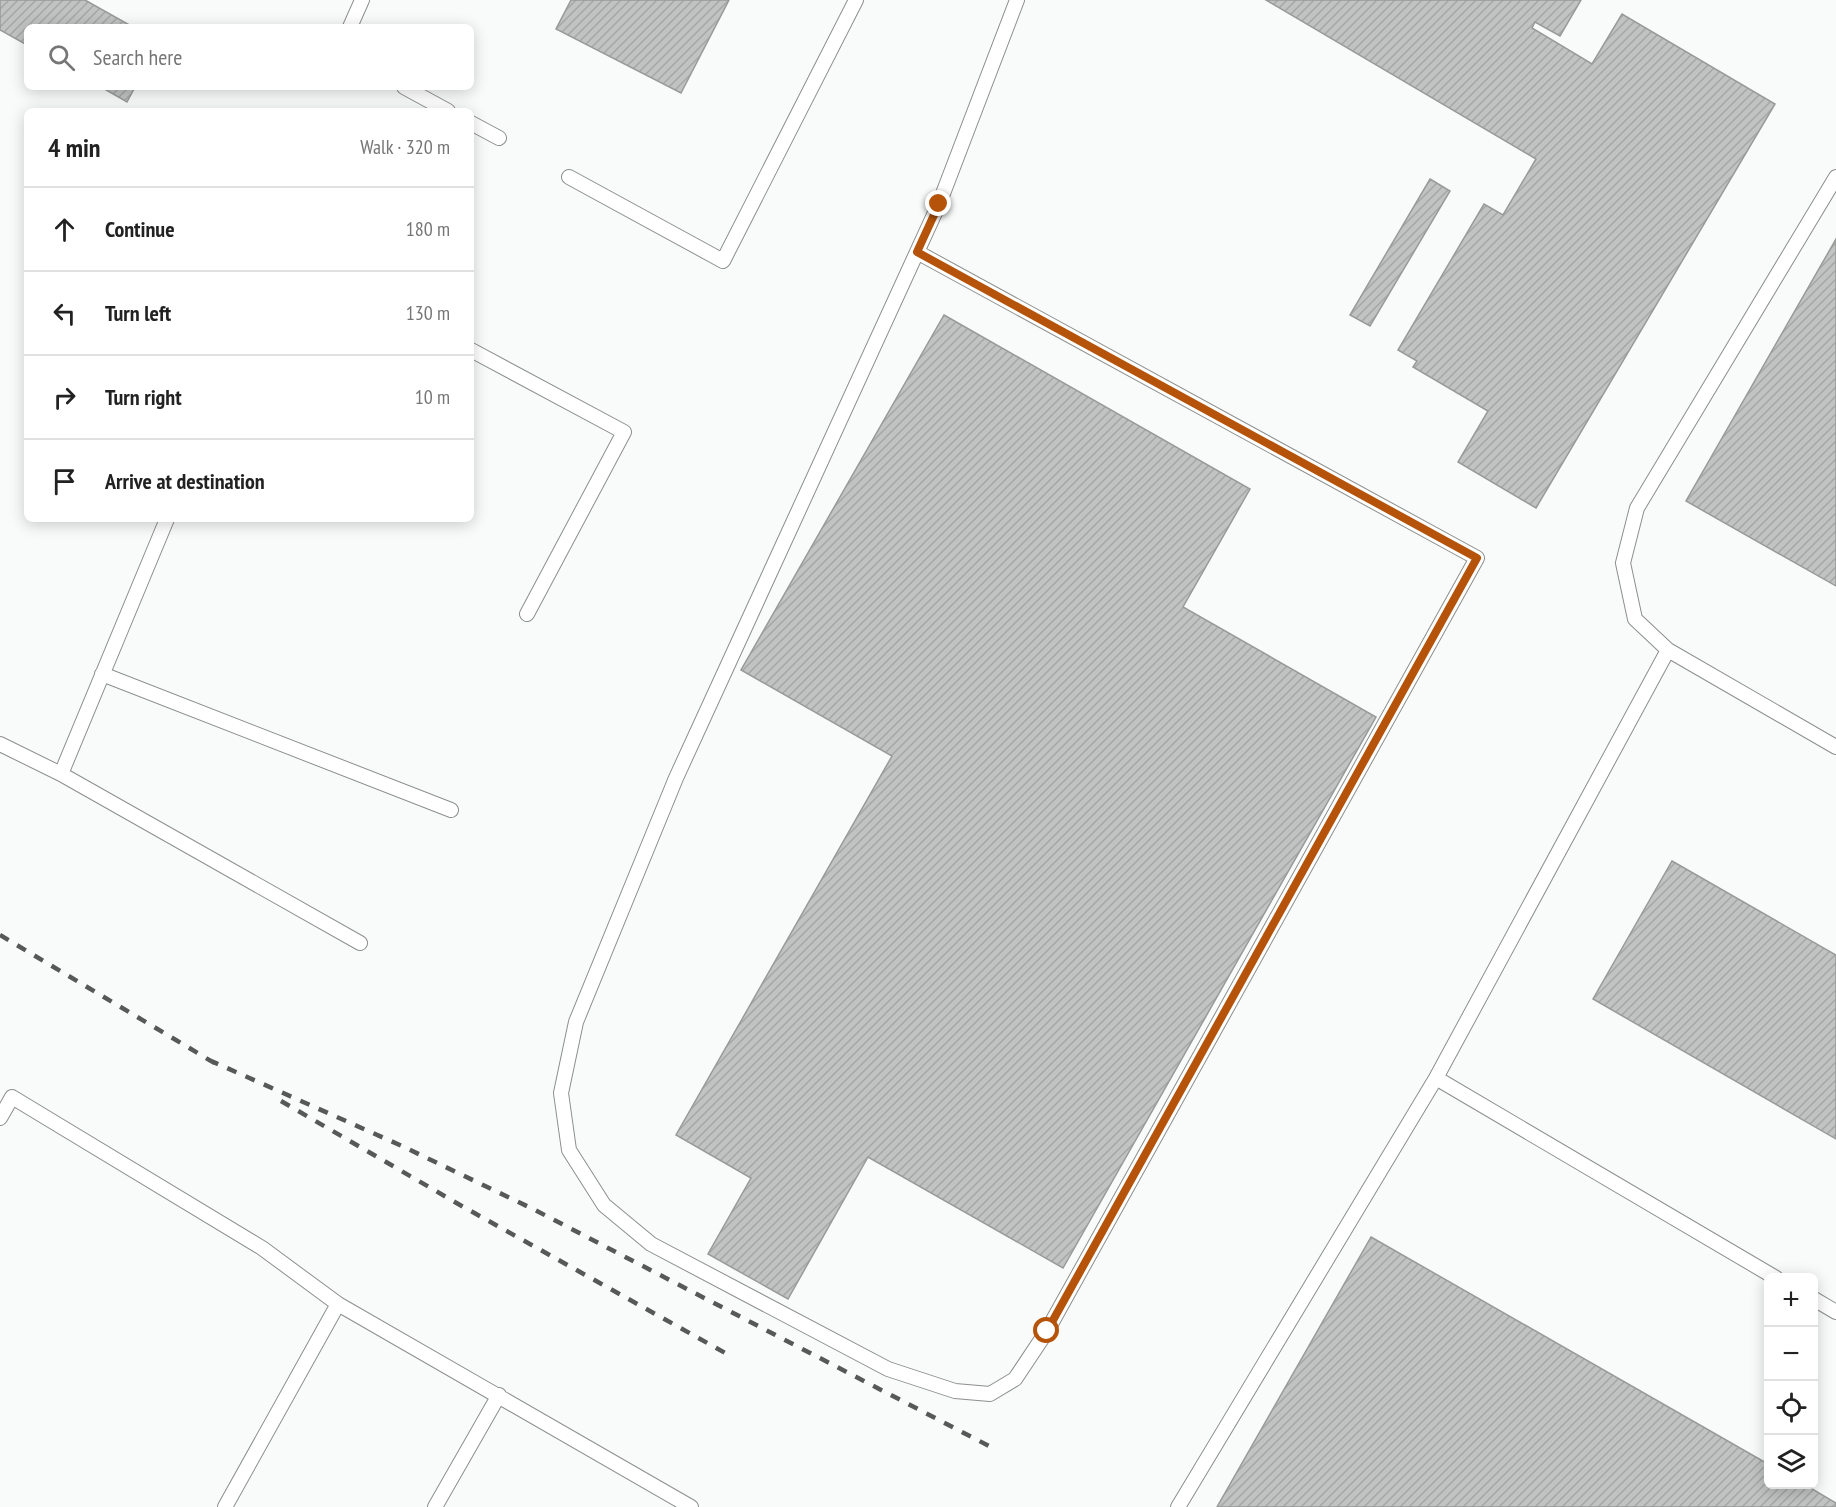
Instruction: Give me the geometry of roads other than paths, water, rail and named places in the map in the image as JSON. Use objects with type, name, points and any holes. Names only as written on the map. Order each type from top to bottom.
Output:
[{"type":"lane","points":[[351,24],[362,0]]},
{"type":"lane","points":[[568,177],[723,261],[856,0]]},
{"type":"lane","points":[[917,252],[1477,558],[1047,1331],[1015,1379],[990,1394],[955,1391],[888,1369],[651,1244],[604,1205],[569,1150],[561,1093],[576,1022],[671,789],[917,252],[939,204],[1017,0]]},
{"type":"lane","points":[[410,90],[442,108]]},
{"type":"lane","points":[[474,125],[499,138]]},
{"type":"lane","points":[[1836,177],[1637,508],[1623,562],[1635,619],[1668,650],[1836,747]]},
{"type":"lane","points":[[474,352],[624,432],[527,614]]},
{"type":"lane","points":[[61,774],[166,522]]},
{"type":"lane","points":[[1178,1507],[1436,1078],[1668,650]]},
{"type":"lane","points":[[102,674],[451,810]]},
{"type":"lane","points":[[0,744],[61,774],[360,943]]},
{"type":"lane","points":[[1436,1078],[1768,1273]]},
{"type":"lane","points":[[0,1118],[12,1096],[262,1248],[338,1304],[691,1507]]},
{"type":"lane","points":[[1818,1301],[1836,1312]]},
{"type":"lane","points":[[225,1507],[338,1304]]},
{"type":"lane","points":[[435,1507],[499,1395]]},
{"type":"railway","points":[[0,935],[216,1064]]},
{"type":"railway","points":[[209,1060],[402,1146],[535,1210],[989,1446]]},
{"type":"railway","points":[[281,1101],[460,1205],[727,1354]]}]
